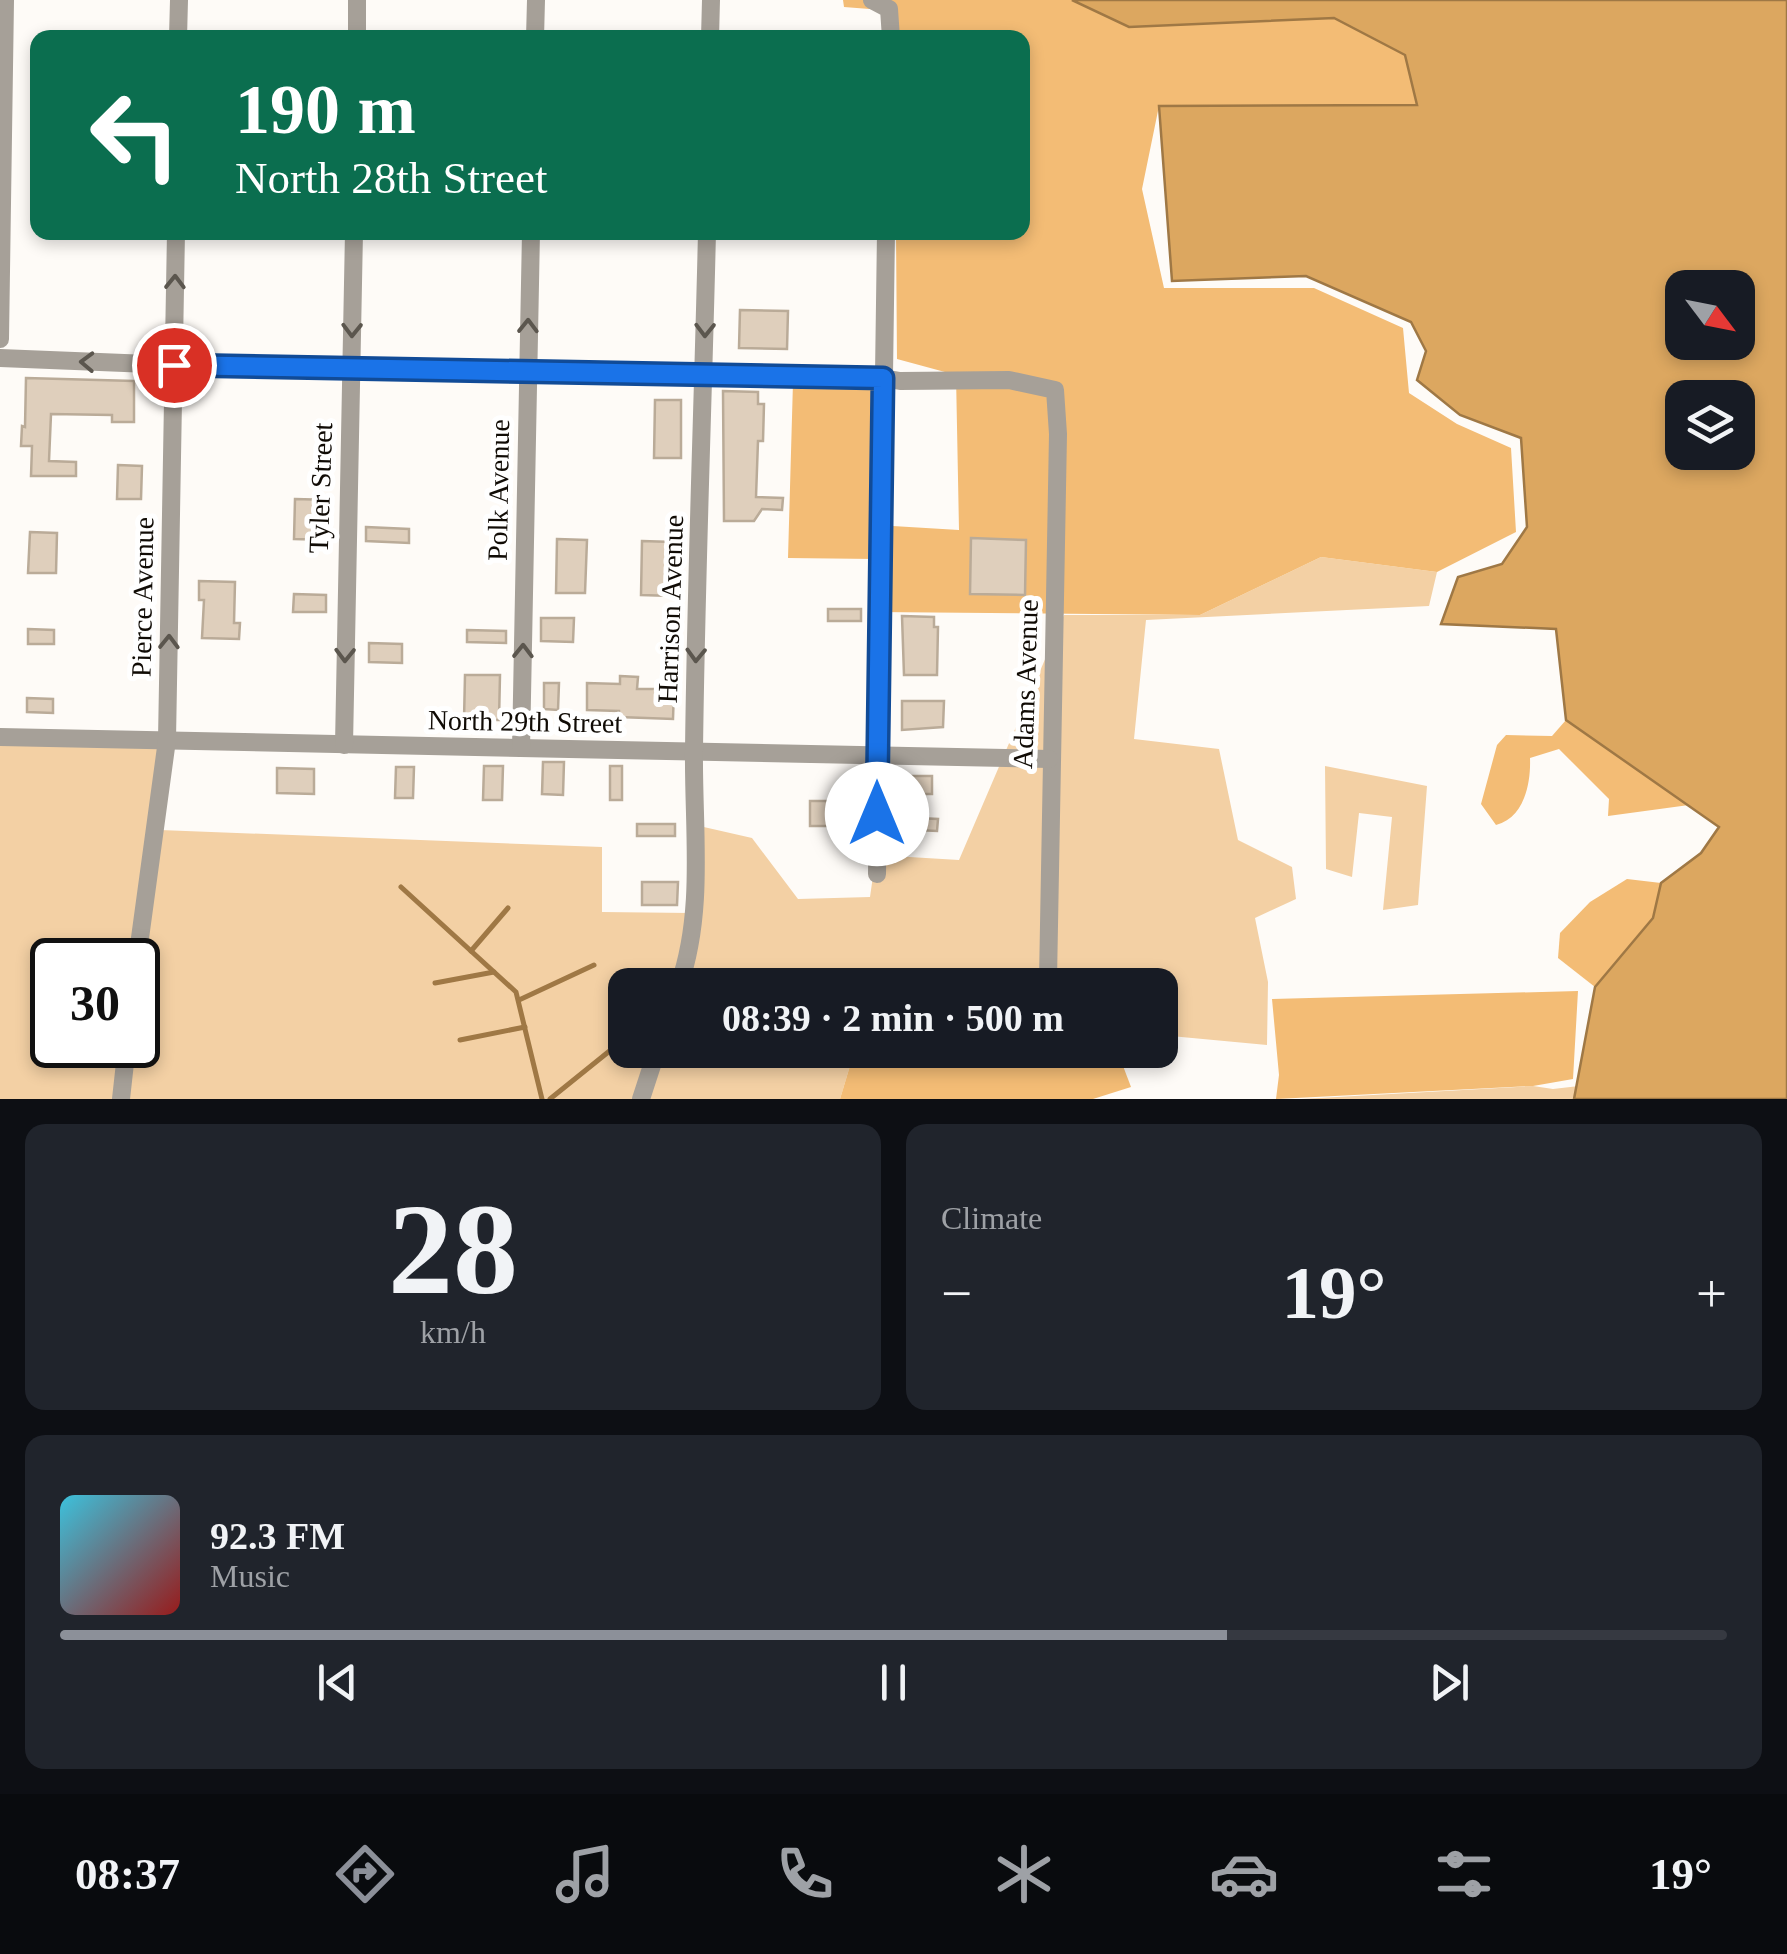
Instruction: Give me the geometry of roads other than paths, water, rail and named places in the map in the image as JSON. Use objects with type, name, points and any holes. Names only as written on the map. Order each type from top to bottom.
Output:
[{"type":"street","points":[[0,339],[5,0]]},
{"type":"street","points":[[178,0],[178,30]]},
{"type":"street","points":[[356,30],[357,0]]},
{"type":"street","points":[[535,30],[536,0]]},
{"type":"street","points":[[710,30],[711,0]]},
{"type":"street","points":[[872,0],[889,9],[890,30]]},
{"type":"street","name":"Pierce Avenue","points":[[140,938],[167,740],[176,240]]},
{"type":"street","name":"Tyler Street","points":[[344,744],[354,240]]},
{"type":"street","name":"Polk Avenue","points":[[521,748],[530,240]]},
{"type":"street","name":"Harrison Avenue","points":[[684,968],[695,910],[694,751],[706,240]]},
{"type":"street","points":[[877,874],[886,240]]},
{"type":"street","points":[[0,358],[174,365],[883,378]]},
{"type":"street","name":"Adams Avenue","points":[[883,378],[1009,380],[1054,390],[1058,434],[1048,968]]},
{"type":"street","name":"North 29th Street","points":[[0,737],[1049,759]]},
{"type":"street","points":[[121,1099],[124,1068]]},
{"type":"street","points":[[641,1099],[651,1068]]},
{"type":"waterway","points":[[401,887],[516,992],[542,1099]]},
{"type":"waterway","points":[[471,951],[508,908]]},
{"type":"waterway","points":[[519,1000],[594,965]]},
{"type":"waterway","points":[[435,983],[494,972]]},
{"type":"waterway","points":[[460,1040],[525,1027]]},
{"type":"waterway","points":[[550,1099],[608,1052]]}]
